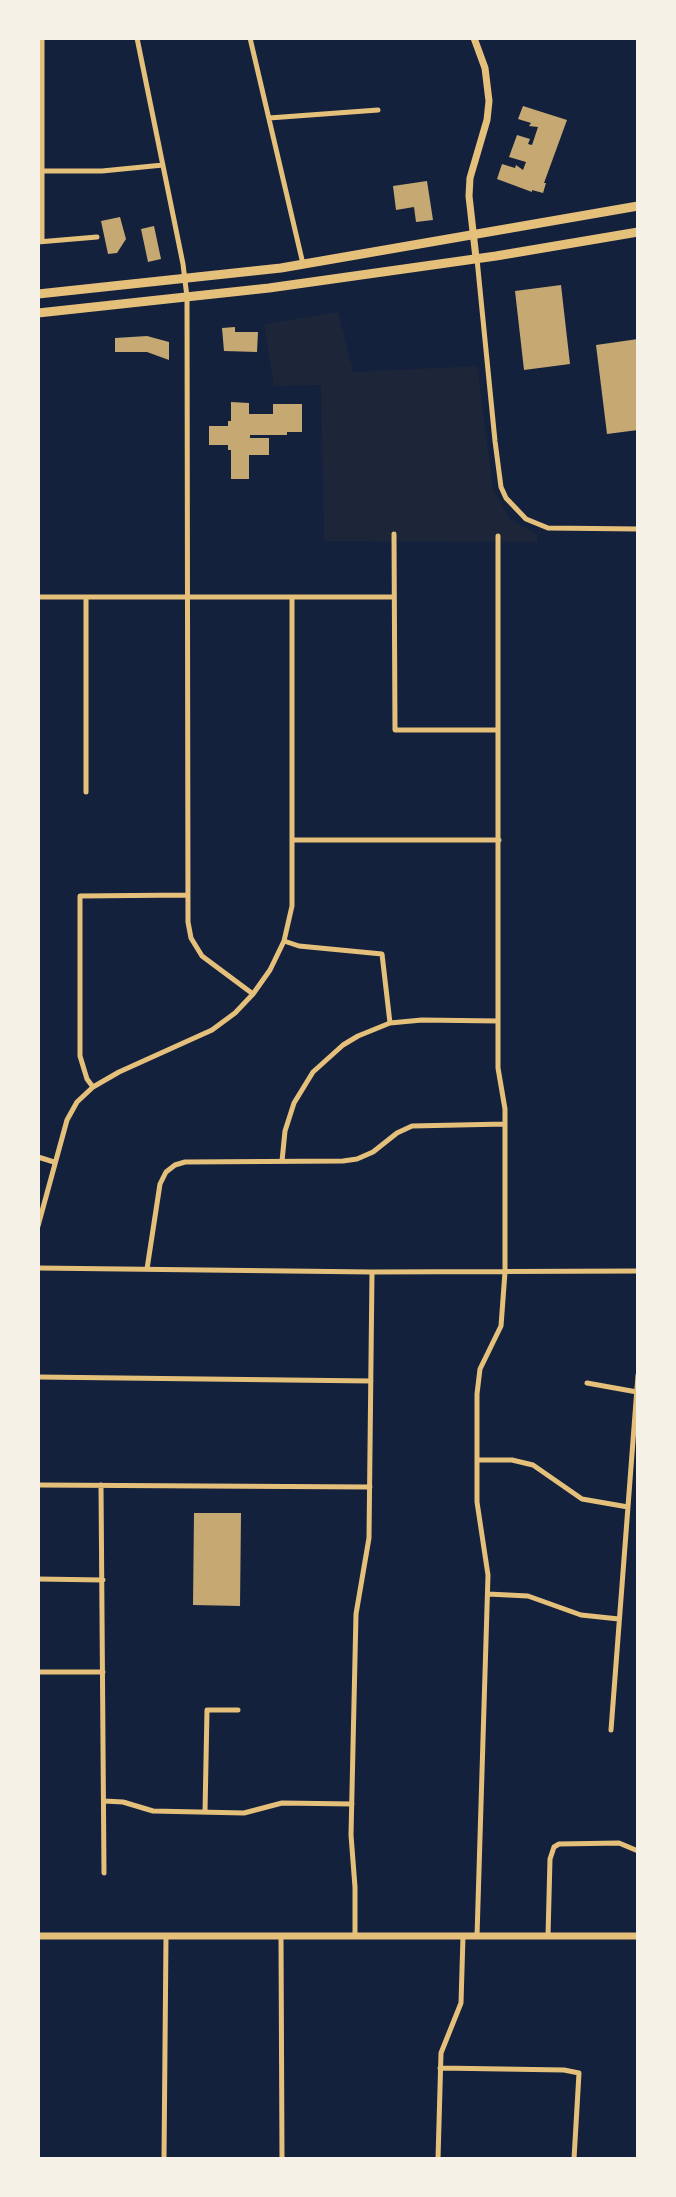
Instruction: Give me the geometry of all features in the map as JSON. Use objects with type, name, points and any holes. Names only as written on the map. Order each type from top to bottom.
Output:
[{"type":"main road","points":[[38,294],[303,264],[638,206]]},
{"type":"main road","points":[[38,313],[187,297],[476,258],[638,232]]},
{"type":"street","points":[[42,38],[40,241],[97,237]]},
{"type":"street","points":[[137,38],[187,297],[188,922],[196,948],[219,970],[253,994]]},
{"type":"street","points":[[250,38],[303,264]]},
{"type":"street","points":[[474,38],[485,68],[489,101],[487,120],[470,178],[469,196],[501,487],[506,498],[526,519],[548,528],[638,529]]},
{"type":"street","points":[[269,118],[378,110]]},
{"type":"street","points":[[42,171],[92,172],[163,165]]},
{"type":"street","points":[[394,534],[395,730],[498,730]]},
{"type":"street","points":[[477,1936],[488,1594],[487,1560],[477,1502],[478,1383],[487,1352],[501,1326],[505,1272],[505,1124],[498,1068],[498,536]]},
{"type":"street","points":[[38,597],[394,597]]},
{"type":"street","points":[[86,597],[86,792]]},
{"type":"street","points":[[38,1226],[67,1120],[77,1102],[93,1087],[119,1072],[212,1030],[235,1013],[270,970],[284,941],[292,906],[292,597]]},
{"type":"street","points":[[292,840],[499,840]]},
{"type":"street","points":[[93,1087],[87,1079],[80,1056],[80,896],[186,895]]},
{"type":"street","points":[[284,941],[299,946],[382,954],[390,1023]]},
{"type":"street","points":[[282,1161],[289,1117],[313,1072],[343,1045],[390,1023],[422,1020],[498,1021]]},
{"type":"street","points":[[147,1269],[160,1184],[166,1172],[175,1165],[185,1162],[357,1159],[412,1126],[505,1124]]},
{"type":"street","points":[[38,1157],[54,1162]]},
{"type":"street","points":[[38,1268],[638,1271]]},
{"type":"street","points":[[355,1936],[352,1804],[356,1614],[368,1549],[372,1272]]},
{"type":"street","points":[[611,1730],[638,1375]]},
{"type":"street","points":[[38,1377],[371,1381]]},
{"type":"street","points":[[587,1383],[637,1392]]},
{"type":"street","points":[[477,1460],[512,1460],[533,1465],[582,1499],[628,1507]]},
{"type":"street","points":[[38,1485],[370,1487]]},
{"type":"street","points":[[101,1485],[104,1873]]},
{"type":"street","points":[[38,1579],[103,1580]]},
{"type":"street","points":[[488,1594],[528,1596],[581,1615],[619,1619]]},
{"type":"street","points":[[38,1672],[103,1672]]},
{"type":"street","points":[[205,1812],[207,1710],[238,1710]]},
{"type":"street","points":[[104,1801],[123,1802],[153,1811],[205,1812],[254,1812],[287,1803],[352,1804]]},
{"type":"street","points":[[548,1936],[550,1859],[554,1847],[559,1844],[619,1843],[638,1851]]},
{"type":"street","points":[[38,1936],[638,1936]]},
{"type":"street","points":[[438,2159],[440,2068],[444,2042],[461,2003],[463,1936]]},
{"type":"street","points":[[164,2159],[166,1937]]},
{"type":"street","points":[[281,1937],[282,2159]]},
{"type":"street","points":[[440,2068],[564,2070],[579,2073],[574,2159]]},
{"type":"shaded area","points":[[338,312],[353,372],[477,366],[493,489],[510,519],[537,535],[537,542],[324,541],[321,385],[274,386],[264,324]]},
{"type":"building","points":[[523,106],[567,120],[543,193],[497,179],[502,164],[515,168],[516,165],[523,170],[526,162],[509,157],[517,135],[530,139],[528,144],[532,145],[538,127],[529,126],[531,123],[518,119]]},
{"type":"building","points":[[427,181],[433,220],[416,222],[414,207],[396,210],[393,186]]},
{"type":"building","points":[[120,217],[126,239],[117,253],[108,254],[101,221]]},
{"type":"building","points":[[154,226],[161,259],[148,262],[141,229]]},
{"type":"building","points":[[561,285],[570,364],[524,370],[515,291]]},
{"type":"building","points":[[235,327],[235,332],[258,332],[257,352],[224,351],[222,328]]},
{"type":"building","points":[[147,336],[169,342],[169,360],[147,352],[115,352],[115,338]]},
{"type":"building","points":[[638,339],[638,430],[607,434],[596,345]]},
{"type":"building","points":[[231,402],[249,403],[249,414],[273,414],[273,404],[302,404],[302,432],[250,435],[250,438],[269,438],[269,455],[249,455],[249,479],[231,479],[231,450],[228,450],[228,445],[209,445],[209,426],[228,426],[228,421],[231,421]]},
{"type":"building","points":[[194,1513],[241,1513],[240,1606],[193,1605]]}]
